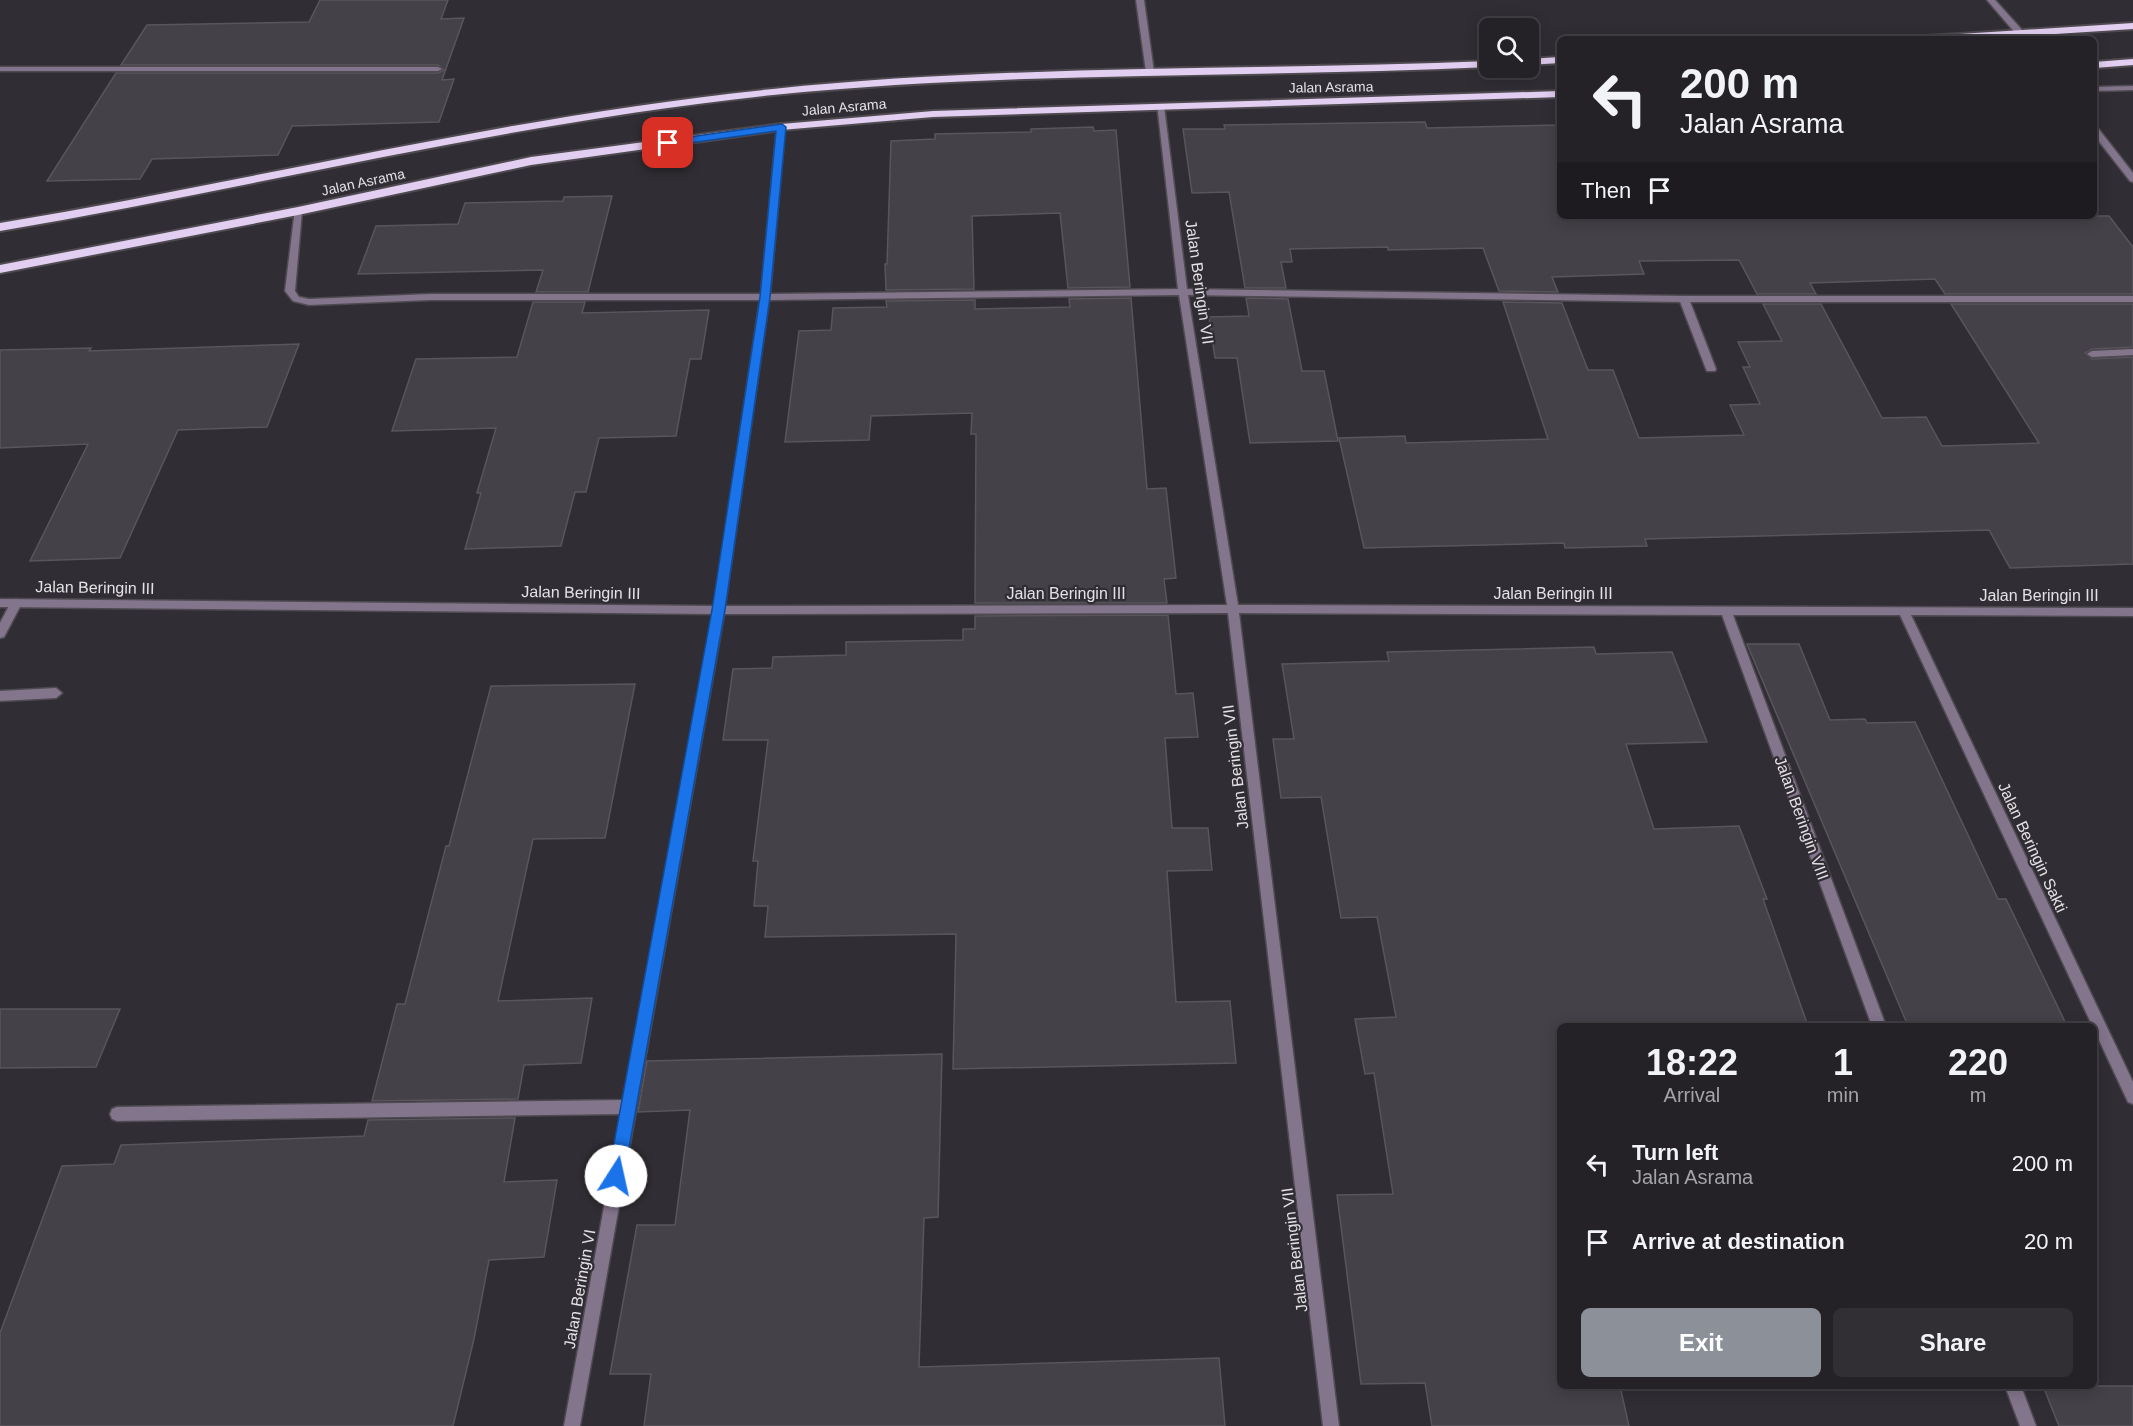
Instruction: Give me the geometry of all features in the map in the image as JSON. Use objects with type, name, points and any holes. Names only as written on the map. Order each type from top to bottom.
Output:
[{"type":"highway","points":[[1974,36],[2133,26]]},
{"type":"highway","points":[[1539,61],[1557,60]]},
{"type":"highway","points":[[2097,65],[2133,62]]},
{"type":"highway","name":"Jalan Asrama","points":[[0,227],[93,212],[527,125],[748,95],[936,80],[1479,64]]},
{"type":"highway","name":"Jalan Asrama","points":[[0,269],[298,211],[531,161],[782,127],[933,114],[1557,94]]},
{"type":"street","points":[[1140,0],[1150,72]]},
{"type":"street","points":[[1991,0],[2020,33]]},
{"type":"street","points":[[0,69],[438,69]]},
{"type":"street","points":[[2097,89],[2133,88]]},
{"type":"street","name":"Jalan Beringin VII","points":[[1160,106],[1183,292],[1233,609],[1332,1426]]},
{"type":"street","name":"Jalan Beringin VI","points":[[572,1426],[719,610],[765,297],[782,127]]},
{"type":"street","points":[[2097,133],[2133,179]]},
{"type":"street","points":[[298,211],[290,291],[296,299],[309,302],[432,297],[765,297],[1183,292],[1684,299],[2133,299]]},
{"type":"street","points":[[1684,299],[1711,369]]},
{"type":"street","points":[[2092,354],[2133,352]]},
{"type":"street","name":"Jalan Beringin III","points":[[0,603],[719,610],[2133,612]]},
{"type":"street","points":[[0,634],[16,603]]},
{"type":"street","name":"Jalan Beringin Sakti","points":[[1903,610],[2133,1097]]},
{"type":"street","name":"Jalan Beringin VIII","points":[[1726,611],[1878,1023]]},
{"type":"street","points":[[0,696],[56,693]]},
{"type":"street","points":[[117,1114],[628,1107]]},
{"type":"street","points":[[2014,1389],[2028,1426]]},
{"type":"building","points":[[320,0],[448,0],[441,19],[464,18],[442,80],[454,79],[439,122],[292,126],[278,155],[152,159],[140,179],[47,181],[116,73],[438,73],[444,70],[438,65],[121,65],[147,25],[309,22]]},
{"type":"building","points":[[1425,122],[1427,128],[1557,125],[1557,219],[2097,219],[2097,216],[2109,216],[2133,247],[2133,294],[1945,294],[1935,279],[1810,283],[1816,294],[1757,294],[1739,260],[1639,261],[1644,274],[1552,277],[1558,292],[1499,291],[1483,248],[1388,250],[1388,247],[1290,249],[1292,262],[1281,262],[1286,288],[1245,288],[1229,192],[1192,193],[1183,129],[1225,129],[1224,125]]},
{"type":"building","points":[[1093,127],[1094,131],[1116,130],[1130,287],[1068,288],[1060,213],[972,216],[974,289],[886,290],[885,264],[887,264],[891,141],[935,139],[935,134],[1031,132],[1031,129]]},
{"type":"building","points":[[612,196],[588,292],[536,292],[543,270],[358,274],[376,226],[458,224],[465,203],[563,201],[564,197]]},
{"type":"building","points":[[1131,298],[1147,489],[1166,488],[1176,578],[1164,579],[1167,603],[975,603],[976,434],[971,434],[972,413],[871,416],[869,440],[785,442],[799,331],[831,330],[833,308],[887,307],[886,301],[975,300],[975,309],[1070,307],[1069,299]]},
{"type":"building","points":[[1246,298],[1288,299],[1302,371],[1324,371],[1338,441],[1250,443],[1237,358],[1215,358],[1209,317],[1249,316]]},
{"type":"building","points":[[533,302],[585,302],[582,313],[709,310],[701,359],[690,359],[676,436],[599,438],[586,492],[575,492],[561,546],[465,549],[481,493],[477,493],[496,428],[392,431],[416,359],[517,357]]},
{"type":"building","points":[[1503,302],[1562,303],[1588,370],[1613,370],[1639,438],[1744,435],[1730,405],[1760,404],[1743,367],[1750,367],[1738,342],[1782,341],[1763,304],[1821,304],[1882,418],[1926,417],[1942,446],[2039,443],[1951,304],[2133,304],[2133,347],[2092,349],[2085,353],[2092,359],[2133,357],[2133,564],[2010,568],[1989,530],[1645,539],[1647,546],[1565,548],[1564,543],[1364,548],[1339,438],[1405,436],[1406,443],[1548,439]]},
{"type":"building","points":[[299,344],[267,427],[178,430],[120,558],[30,561],[88,444],[0,448],[0,350],[91,348],[89,351]]},
{"type":"building","points":[[1168,615],[1176,694],[1193,693],[1198,737],[1165,738],[1172,828],[1208,828],[1212,870],[1167,871],[1176,1002],[1230,1001],[1236,1063],[953,1069],[956,934],[765,937],[768,906],[754,906],[758,861],[753,861],[768,740],[723,740],[733,669],[772,668],[773,657],[846,655],[846,642],[963,640],[963,629],[975,629],[975,616]]},
{"type":"building","points":[[1747,644],[1799,644],[1830,720],[1865,719],[1867,723],[1915,722],[1998,899],[2006,899],[2066,1023],[1907,1023]]},
{"type":"building","points":[[1594,647],[1596,654],[1672,652],[1707,742],[1626,744],[1654,829],[1739,826],[1767,899],[1763,899],[1807,1023],[1557,1023],[1557,1389],[1621,1389],[1629,1426],[1432,1426],[1425,1383],[1361,1384],[1337,1195],[1393,1194],[1374,1073],[1365,1074],[1355,1019],[1396,1017],[1377,917],[1341,918],[1321,797],[1281,798],[1273,739],[1294,739],[1282,664],[1389,661],[1387,652]]},
{"type":"building","points":[[635,684],[605,838],[533,839],[498,1001],[592,998],[581,1063],[524,1065],[518,1099],[372,1101],[397,1004],[405,1004],[491,686]]},
{"type":"building","points":[[0,1009],[120,1009],[96,1067],[0,1068]]},
{"type":"building","points":[[942,1054],[938,1217],[924,1218],[919,1367],[1219,1358],[1225,1426],[644,1426],[651,1374],[610,1374],[637,1225],[675,1225],[690,1110],[638,1112],[647,1061]]},
{"type":"building","points":[[515,1118],[504,1182],[557,1180],[544,1257],[489,1260],[474,1339],[453,1426],[0,1426],[0,1333],[62,1166],[114,1164],[121,1145],[364,1136],[368,1120]]},
{"type":"building","points":[[2133,1386],[2133,1426],[2059,1426],[2044,1389]]},
{"type":"route","points":[[616,1176],[719,610],[744,424],[765,297],[782,127],[668,143]]}]
